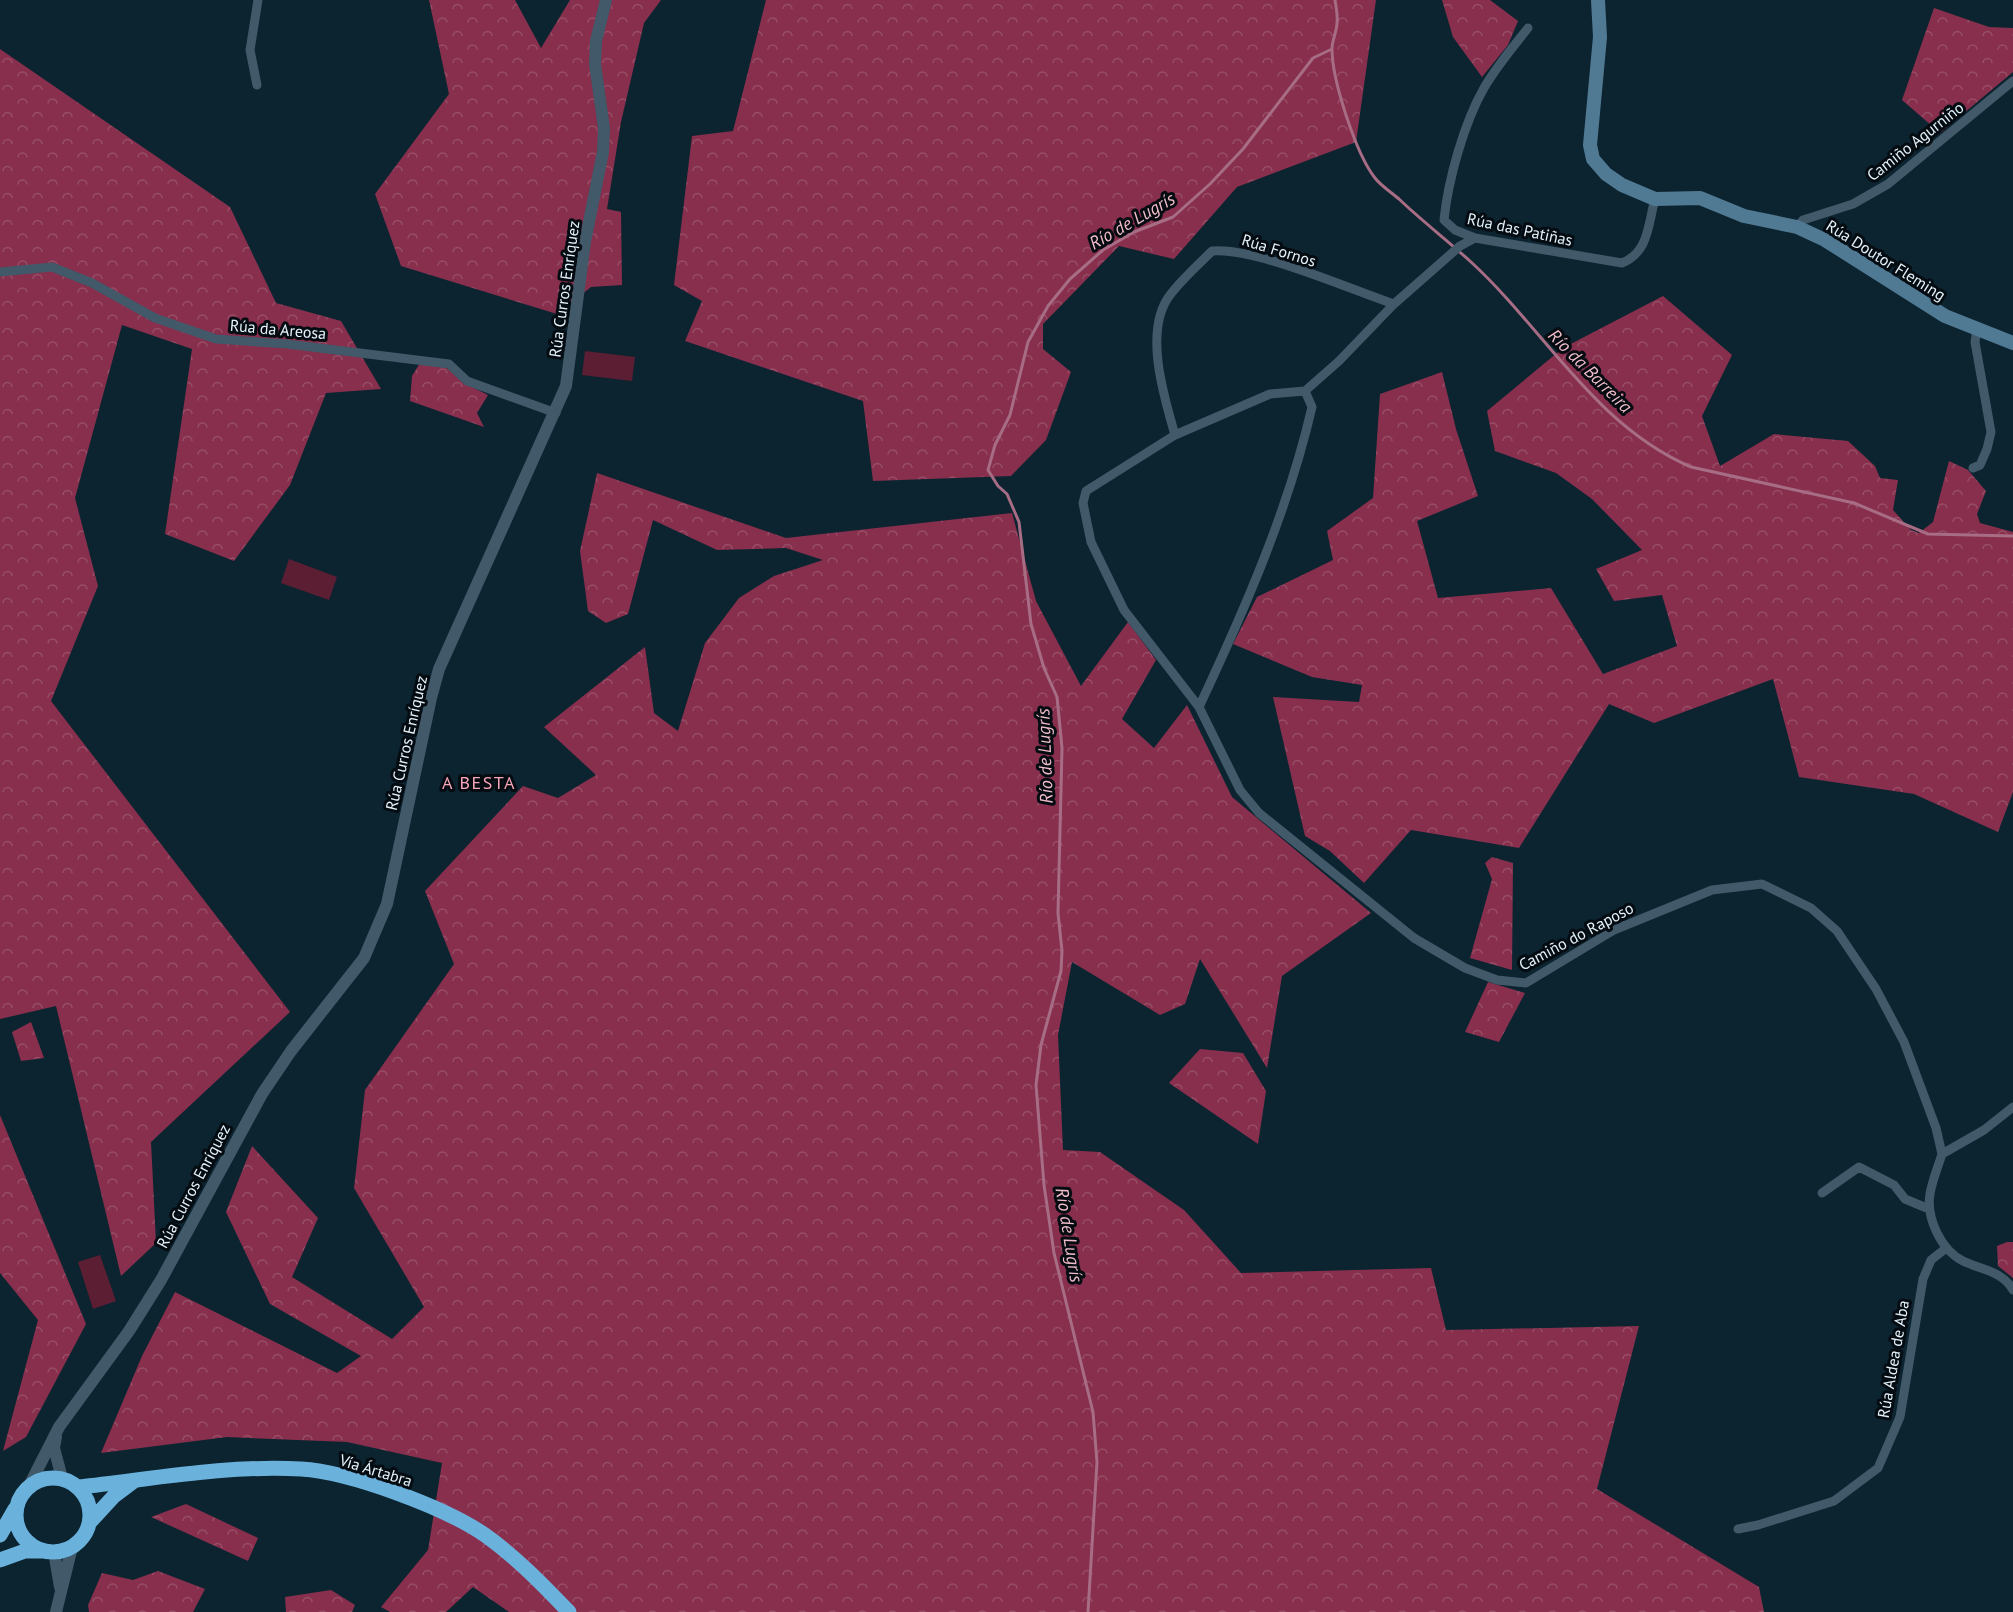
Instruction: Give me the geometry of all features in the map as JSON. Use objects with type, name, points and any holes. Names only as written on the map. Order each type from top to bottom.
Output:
[{"type":"highway","name":"Vía Ártabra","points":[[79,1487],[250,1468],[304,1469],[367,1483],[417,1501],[484,1535],[539,1581],[569,1612]]},
{"type":"highway","points":[[0,1535],[29,1486],[50,1477],[62,1478],[79,1487],[89,1503],[90,1522]]},
{"type":"highway","points":[[0,1560],[25,1551],[48,1552],[72,1547],[81,1540],[90,1522],[114,1496],[136,1480]]},
{"type":"highway","points":[[17,1506],[17,1525],[21,1534],[27,1541],[48,1552]]},
{"type":"main road","name":"Rúa Doutor Fleming","points":[[1598,0],[1600,37],[1590,145],[1593,159],[1606,174],[1622,185],[1655,199],[1700,198],[1744,216],[1797,227],[1825,240],[1944,316],[2013,343]]},
{"type":"street","points":[[257,85],[250,50],[258,0]]},
{"type":"street","name":"Rúa Curros Enríquez","points":[[29,1486],[59,1427],[129,1331],[161,1280],[262,1094],[291,1051],[364,958],[390,893],[431,698],[440,669],[556,413],[566,386],[585,242],[603,152],[604,128],[595,64],[596,41],[606,0]]},
{"type":"street","name":"Rúa das Patiñas","points":[[1528,28],[1485,87],[1471,114],[1446,201],[1444,220],[1455,230],[1475,238],[1622,263],[1634,258],[1644,243],[1655,199]]},
{"type":"street","name":"Camiño Agurniño","points":[[1797,227],[1803,220],[1853,204],[1888,184],[2013,81]]},
{"type":"street","points":[[1305,391],[1312,407],[1292,477],[1246,602],[1199,707],[1124,610],[1091,542],[1083,503],[1086,491],[1176,435],[1270,394],[1305,391],[1339,361],[1394,304],[1460,246],[1475,238]]},
{"type":"street","name":"Rúa Fornos","points":[[1176,435],[1163,391],[1157,346],[1161,316],[1169,296],[1212,251],[1226,250],[1265,260],[1394,304]]},
{"type":"street","name":"Rúa da Areosa","points":[[0,272],[52,267],[92,283],[155,318],[216,339],[311,346],[449,364],[467,381],[556,413]]},
{"type":"street","points":[[1973,468],[1980,465],[1987,449],[1990,432],[1975,342],[1977,329]]},
{"type":"street","name":"Camiño do Raposo","points":[[1199,707],[1240,790],[1259,813],[1414,938],[1465,968],[1497,980],[1526,983],[1614,930],[1712,890],[1762,884],[1811,908],[1837,931],[1876,989],[1904,1042],[1936,1128],[1942,1154]]},
{"type":"street","points":[[2013,1107],[1984,1130],[1942,1154],[1930,1194],[1929,1209],[1945,1249],[1962,1261],[2008,1281],[2013,1290]]},
{"type":"street","points":[[1822,1193],[1859,1167],[1894,1185],[1905,1198],[1929,1209]]},
{"type":"street","name":"Rúa Aldea de Aba","points":[[1738,1529],[1758,1525],[1834,1500],[1878,1468],[1900,1417],[1923,1279],[1931,1260],[1945,1249]]},
{"type":"street","points":[[59,1427],[54,1448],[62,1478]]},
{"type":"street","points":[[56,1612],[72,1547]]},
{"type":"street","points":[[48,1552],[60,1594]]},
{"type":"green space","points":[[429,0],[515,0],[541,48],[570,0],[661,0],[644,23],[621,122],[607,209],[621,212],[622,285],[591,287],[557,314],[401,266],[375,194],[449,94]]},
{"type":"green space","points":[[766,0],[1376,0],[1356,142],[1237,187],[1174,259],[1119,246],[1043,324],[1043,349],[1071,372],[1046,440],[1011,476],[873,481],[863,401],[685,341],[702,301],[674,285],[692,136],[733,131]]},
{"type":"green space","points":[[1442,0],[1490,0],[1518,21],[1508,45],[1482,77],[1453,37]]},
{"type":"green space","points":[[1934,8],[1989,27],[2013,28],[2013,72],[1940,133],[1902,100]]},
{"type":"green space","points":[[0,49],[230,207],[276,303],[341,321],[381,389],[326,393],[290,485],[234,561],[165,534],[192,349],[122,325],[75,498],[98,586],[51,701],[290,1012],[151,1142],[156,1243],[121,1276],[56,1006],[0,1019]]},
{"type":"green space","points":[[1663,296],[1732,355],[1702,416],[1720,466],[1774,434],[1848,441],[1875,466],[1880,478],[1898,480],[1893,510],[1911,530],[1919,533],[1933,522],[1949,461],[1968,470],[1986,491],[1977,514],[1980,523],[2013,532],[2013,792],[1998,832],[1914,794],[1799,777],[1773,679],[1654,723],[1609,704],[1519,848],[1411,830],[1364,883],[1330,851],[1305,836],[1273,697],[1359,702],[1362,685],[1312,677],[1233,644],[1257,597],[1333,560],[1327,531],[1373,498],[1380,394],[1442,372],[1456,429],[1478,496],[1417,521],[1438,598],[1551,588],[1603,674],[1677,646],[1662,595],[1614,601],[1596,569],[1642,550],[1592,499],[1556,473],[1495,451],[1487,411],[1563,348]]},
{"type":"green space","points":[[420,363],[447,368],[464,383],[488,395],[477,413],[484,427],[410,401],[412,376]]},
{"type":"green space","points":[[597,473],[786,538],[1012,513],[1036,601],[1081,686],[1128,622],[1156,660],[1122,719],[1154,748],[1187,705],[1232,797],[1371,913],[1282,976],[1267,1068],[1200,959],[1185,1004],[1160,1015],[1072,962],[1058,1035],[1063,1150],[1100,1152],[1184,1210],[1241,1273],[1431,1268],[1446,1330],[1639,1326],[1597,1489],[1759,1587],[1764,1612],[509,1612],[473,1587],[446,1612],[390,1612],[381,1607],[428,1550],[442,1463],[347,1442],[227,1437],[101,1453],[142,1356],[175,1292],[337,1373],[361,1356],[270,1304],[226,1212],[252,1146],[318,1218],[292,1277],[392,1339],[424,1307],[354,1188],[365,1090],[454,964],[425,891],[523,786],[558,798],[596,775],[544,727],[645,647],[654,713],[678,731],[705,643],[739,598],[774,576],[823,560],[786,548],[717,550],[653,520],[628,614],[606,623],[588,611],[580,551]]},
{"type":"green space","points":[[1492,857],[1513,863],[1512,970],[1470,958],[1492,879],[1485,863]]},
{"type":"green space","points":[[1488,982],[1525,993],[1499,1042],[1465,1032]]},
{"type":"green space","points":[[31,1022],[44,1058],[21,1061],[12,1032]]},
{"type":"green space","points":[[1200,1049],[1243,1053],[1266,1091],[1258,1144],[1169,1083]]},
{"type":"green space","points":[[0,1115],[86,1324],[26,1437],[3,1451],[38,1320],[0,1273]]},
{"type":"green space","points":[[2013,1242],[2013,1278],[1998,1266],[1997,1246]]},
{"type":"green space","points":[[186,1504],[258,1538],[248,1561],[151,1517]]},
{"type":"green space","points":[[158,1571],[205,1589],[193,1612],[89,1612],[88,1605],[102,1573],[133,1580]]},
{"type":"green space","points":[[331,1590],[355,1605],[352,1612],[286,1612],[285,1597]]},
{"type":"shaded area","points":[[585,351],[635,357],[632,381],[582,375]]},
{"type":"shaded area","points":[[289,559],[337,577],[329,600],[281,583]]},
{"type":"shaded area","points":[[100,1255],[116,1301],[93,1309],[78,1262]]},
{"type":"waterway","name":"Río da Barreira","points":[[1335,0],[1337,26],[1332,49],[1336,79],[1353,135],[1375,178],[1471,262],[1498,289],[1573,375],[1627,427],[1657,449],[1691,467],[1854,503],[1928,534],[2013,536]]},
{"type":"waterway","name":"Río de Lugrís","points":[[1088,1612],[1097,1462],[1093,1412],[1054,1253],[1044,1185],[1036,1085],[1041,1045],[1061,971],[1062,951],[1058,913],[1062,748],[1057,697],[1044,668],[1031,624],[1019,522],[1007,494],[998,486],[988,470],[995,445],[1010,415],[1028,342],[1048,306],[1070,279],[1103,250],[1134,232],[1173,217],[1210,184],[1243,149],[1313,58],[1332,49]]},
{"type":"district","name":"A BESTA","points":[[479,783]]}]
